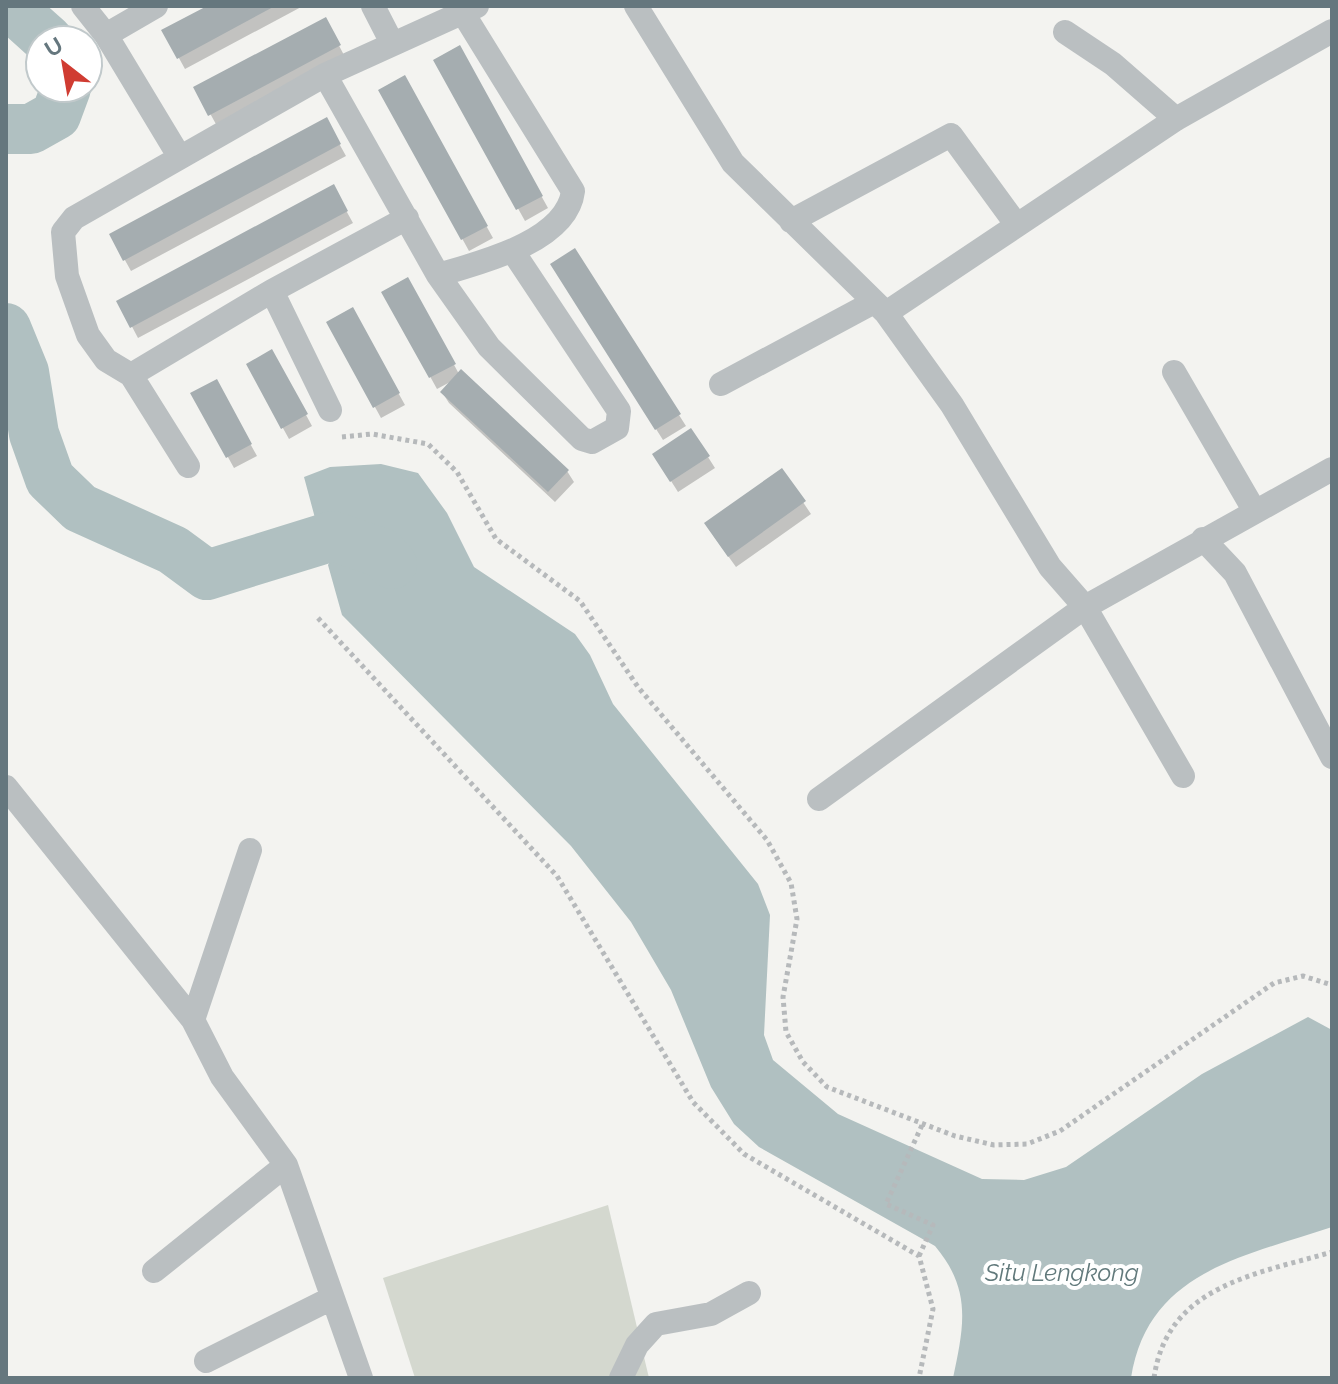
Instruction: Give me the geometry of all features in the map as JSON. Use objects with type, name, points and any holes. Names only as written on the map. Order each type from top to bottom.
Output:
[{"type":"street","points":[[83,6],[106,35],[179,156]]},
{"type":"street","points":[[106,35],[156,6]]},
{"type":"street","points":[[373,6],[392,43]]},
{"type":"street","points":[[636,6],[733,163],[880,308],[952,405],[1050,567],[1085,607],[1183,776]]},
{"type":"street","points":[[188,466],[131,375],[106,360],[88,335],[67,276],[63,232],[74,218],[325,75],[470,9],[573,191],[563,215],[514,253],[438,275]]},
{"type":"street","points":[[721,384],[880,308],[1176,119],[1332,31]]},
{"type":"street","points":[[1065,32],[1113,64],[1176,119]]},
{"type":"street","points":[[325,75],[438,275],[489,347],[584,441],[595,441],[617,428],[619,411],[514,253]]},
{"type":"street","points":[[791,221],[953,135],[1016,224]]},
{"type":"street","points":[[131,375],[272,291],[407,218]]},
{"type":"street","points":[[272,291],[330,410]]},
{"type":"street","points":[[1174,372],[1254,510]]},
{"type":"street","points":[[819,799],[1085,607],[1332,469]]},
{"type":"street","points":[[1203,539],[1235,573],[1332,757]]},
{"type":"street","points":[[6,787],[193,1020],[222,1077],[286,1165],[330,1299],[361,1378]]},
{"type":"street","points":[[193,1020],[250,850]]},
{"type":"street","points":[[154,1271],[286,1165]]},
{"type":"street","points":[[621,1378],[637,1345],[656,1324],[711,1314],[749,1293]]},
{"type":"street","points":[[206,1361],[330,1299]]},
{"type":"path","points":[[342,437],[372,434],[428,444],[457,472],[496,539],[580,601],[638,687],[767,840],[791,883],[797,919],[783,997],[786,1032],[803,1062],[827,1087],[923,1123],[994,1145],[1039,1141],[1060,1131],[1274,983],[1303,976],[1332,985]]},
{"type":"path","points":[[318,618],[557,876],[693,1102],[744,1154],[921,1253]]},
{"type":"path","points":[[919,1378],[933,1309],[921,1253],[933,1225],[886,1204],[923,1123]]},
{"type":"path","points":[[1154,1378],[1158,1353],[1166,1338],[1188,1308],[1206,1293],[1332,1252]]},
{"type":"shaded area","points":[[608,1205],[649,1378],[415,1378],[383,1278]]},
{"type":"water","name":"Situ Lengkong","points":[[381,464],[418,473],[447,513],[474,567],[575,634],[590,655],[613,704],[758,884],[770,915],[764,1035],[773,1060],[838,1114],[982,1179],[1024,1180],[1066,1167],[1202,1074],[1308,1017],[1332,1030],[1332,1227],[1234,1260],[1204,1274],[1179,1291],[1157,1313],[1141,1342],[1131,1378],[953,1378],[962,1325],[960,1293],[947,1262],[935,1246],[759,1147],[734,1124],[711,1087],[671,990],[631,922],[571,846],[342,615],[328,565],[334,549],[333,538],[326,522],[315,518],[304,477],[330,467]]},
{"type":"building","points":[[207,6],[275,6],[177,59],[161,30]]},
{"type":"building","points":[[326,17],[341,45],[208,116],[193,87]]},
{"type":"building","points":[[460,45],[543,196],[516,210],[433,60]]},
{"type":"building","points":[[405,75],[488,226],[461,240],[378,90]]},
{"type":"building","points":[[327,117],[341,144],[123,261],[109,234]]},
{"type":"building","points":[[334,184],[348,211],[130,328],[116,301]]},
{"type":"building","points":[[575,248],[681,414],[655,430],[550,264]]},
{"type":"building","points":[[408,277],[456,364],[429,378],[381,292]]},
{"type":"building","points":[[353,307],[400,393],[373,408],[326,322]]},
{"type":"building","points":[[272,349],[308,414],[281,429],[246,364]]},
{"type":"building","points":[[461,369],[569,470],[548,492],[440,392]]},
{"type":"building","points":[[217,379],[252,444],[226,458],[190,393]]},
{"type":"building","points":[[691,428],[710,456],[670,482],[652,454]]},
{"type":"building","points":[[782,468],[806,501],[728,557],[704,523]]},
{"type":"waterway","points":[[10,6],[30,24]]},
{"type":"waterway","points":[[6,129],[31,129],[56,115],[60,104]]},
{"type":"waterway","points":[[6,328],[24,372],[34,434],[50,479],[80,508],[173,550],[207,575],[333,536],[382,553],[392,564]]}]
